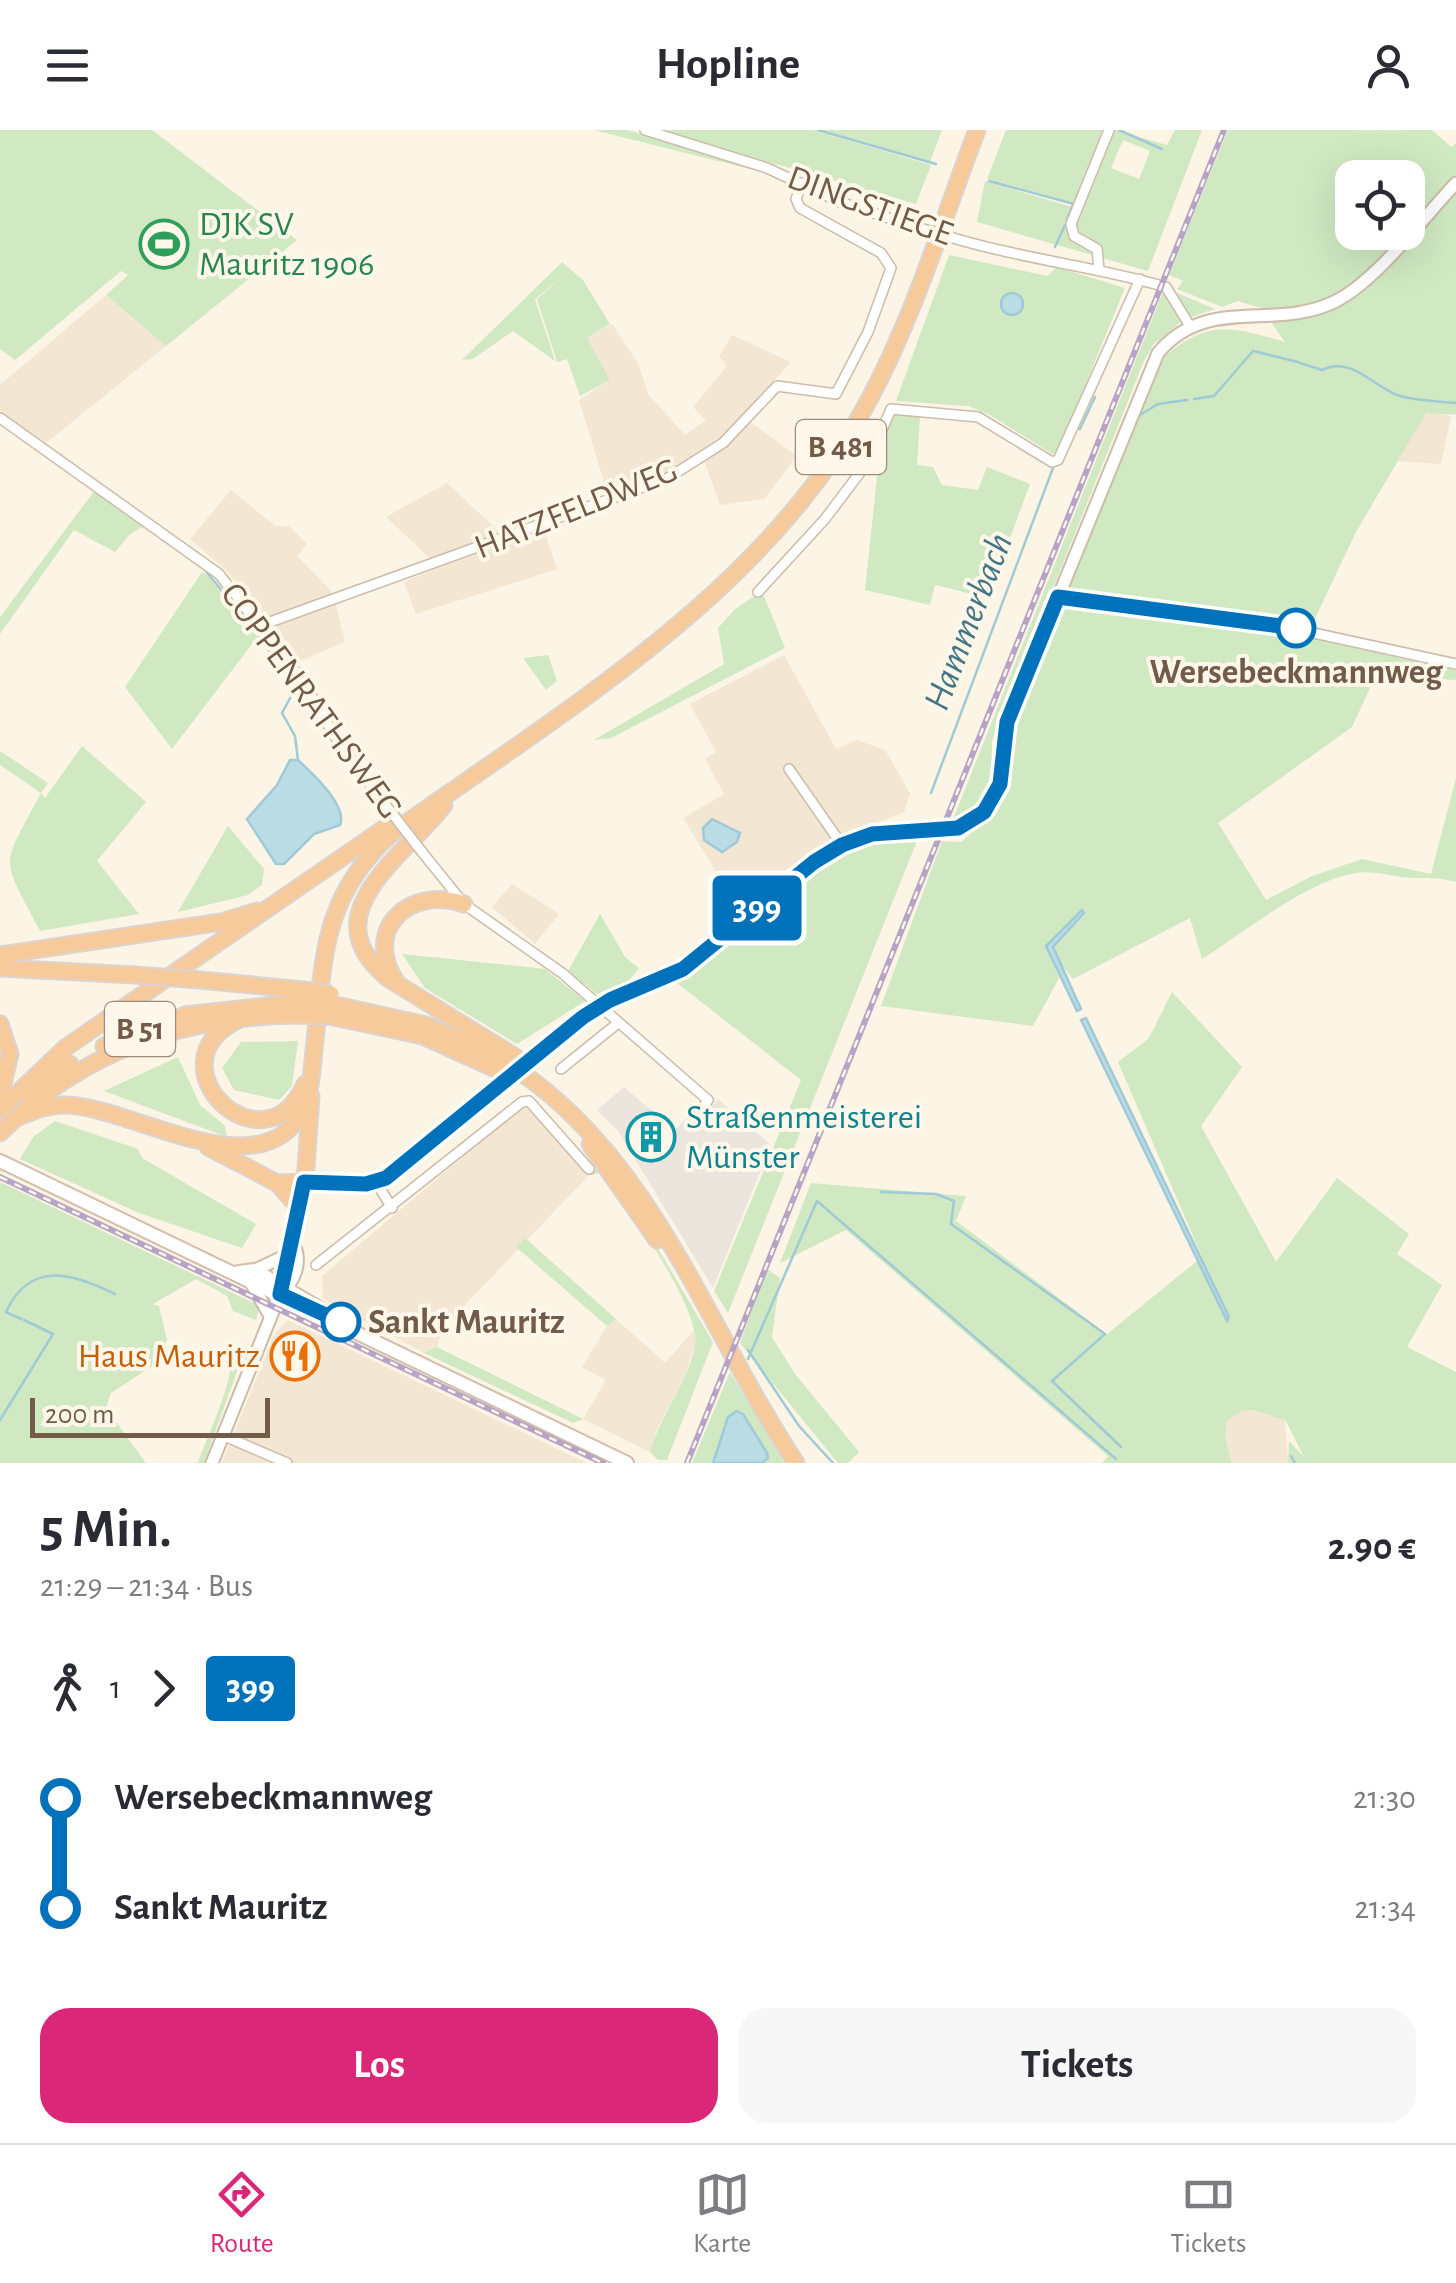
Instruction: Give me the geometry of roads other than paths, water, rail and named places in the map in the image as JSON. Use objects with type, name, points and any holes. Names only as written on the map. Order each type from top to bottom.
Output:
[{"type":"highway","name":"B 481","points":[[304,1182],[325,938],[333,912],[364,862],[422,812],[676,628],[721,588],[793,513],[871,396],[907,316],[977,130]]},
{"type":"highway","points":[[455,788],[364,898],[360,926],[366,954],[378,970],[484,1039],[508,1065],[621,1152],[682,1270],[796,1463]]},
{"type":"highway","points":[[4,1121],[65,1048],[402,816],[422,812]]},
{"type":"highway","points":[[400,986],[386,951],[394,919],[421,899],[443,897],[464,904]]},
{"type":"highway","points":[[0,955],[220,922],[270,906]]},
{"type":"highway","points":[[0,968],[200,980],[303,1002],[407,1010],[484,1039]]},
{"type":"highway","name":"B 51","points":[[4,1121],[102,1058],[189,1025],[303,1002]]},
{"type":"highway","name":"B 51","points":[[4,1121],[94,1050],[147,1026],[219,1008],[303,1002],[330,1005],[508,1065]]},
{"type":"highway","points":[[246,1016],[227,1026],[207,1052],[208,1087],[231,1114],[262,1119],[277,1115],[300,1094],[312,1067]]},
{"type":"highway","points":[[0,1024],[10,1054],[0,1096]]},
{"type":"highway","points":[[4,1121],[50,1106],[79,1106],[193,1139],[234,1146],[278,1138],[298,1118],[307,1098],[312,1067]]},
{"type":"highway","points":[[533,1081],[598,1152],[682,1270]]},
{"type":"highway","points":[[193,1139],[277,1183],[300,1209]]},
{"type":"highway","points":[[277,1183],[304,1182]]},
{"type":"main road","points":[[0,1160],[284,1289],[334,1319],[627,1463]]},
{"type":"street","name":"DINGSTIEGE","points":[[645,130],[752,162],[840,202],[913,226],[1039,262],[1099,269],[1140,280],[1173,292],[1190,326]]},
{"type":"street","points":[[1099,269],[1097,249],[1074,236],[1071,224],[1109,130]]},
{"type":"street","name":"HATZFELDWEG","points":[[259,626],[668,478],[724,443],[776,386],[836,394],[868,332],[891,268],[881,253],[800,208],[796,199],[802,183]]},
{"type":"street","points":[[270,1316],[247,1273],[292,1248],[304,1182],[376,1182],[396,1171],[600,1006],[683,969],[814,862],[842,845],[872,834],[958,828],[984,812],[1000,784],[1007,722],[1148,372],[1163,348],[1190,326],[1220,315],[1292,314],[1336,300],[1368,275],[1456,183]]},
{"type":"street","points":[[758,592],[813,533],[868,462],[891,409],[978,416],[1052,462],[1058,460],[1140,280]]},
{"type":"street","name":"COPPENRATHSWEG","points":[[0,418],[219,574],[303,681],[334,736],[464,904],[600,1006],[708,1100],[702,1109]]},
{"type":"street","points":[[1058,597],[1254,620],[1456,664]]},
{"type":"street","points":[[790,769],[842,845]]},
{"type":"street","points":[[561,1069],[618,1023]]},
{"type":"street","points":[[316,1265],[522,1102],[529,1101],[589,1169]]},
{"type":"street","points":[[376,1182],[392,1208]]},
{"type":"street","points":[[212,1463],[298,1254],[292,1248]]},
{"type":"street","points":[[222,1435],[288,1463]]},
{"type":"water","points":[[1008,293],[1016,293],[1023,304],[1016,315],[1008,315],[1001,308],[1001,300]]},
{"type":"water","points":[[290,760],[298,760],[320,781],[339,809],[340,825],[314,834],[284,864],[276,864],[247,819],[277,785]]},
{"type":"water","points":[[712,819],[740,833],[737,842],[722,852],[704,840],[703,828]]},
{"type":"water","points":[[1082,910],[1084,913],[1053,947],[1081,1009],[1077,1011],[1046,946]]},
{"type":"water","points":[[1086,1018],[1229,1317],[1227,1321],[1081,1020]]},
{"type":"water","points":[[737,1411],[743,1414],[767,1453],[768,1458],[762,1463],[713,1463],[728,1417]]},
{"type":"waterway","points":[[818,130],[936,164]]},
{"type":"waterway","points":[[1119,130],[1162,149]]},
{"type":"waterway","points":[[989,181],[1074,204]]},
{"type":"waterway","points":[[1076,198],[1084,181]]},
{"type":"waterway","points":[[1067,219],[1073,205]]},
{"type":"waterway","points":[[1055,247],[1065,225]]},
{"type":"waterway","name":"Hammerbach","points":[[1194,399],[1214,396],[1253,351],[1298,362]]},
{"type":"waterway","name":"Hammerbach","points":[[1300,363],[1322,370],[1333,366],[1353,370],[1400,396],[1456,403]]},
{"type":"waterway","name":"Hammerbach","points":[[1080,429],[1095,397]]},
{"type":"waterway","name":"Hammerbach","points":[[1140,415],[1158,404],[1187,400]]},
{"type":"waterway","name":"Hammerbach","points":[[931,793],[1053,468]]},
{"type":"waterway","points":[[204,569],[258,634],[295,689],[282,713],[295,736],[298,760]]},
{"type":"waterway","points":[[881,1192],[936,1194],[954,1201],[951,1224],[1105,1334],[1052,1381],[1121,1447]]},
{"type":"waterway","points":[[748,1359],[817,1201],[1116,1459]]},
{"type":"waterway","points":[[21,1319],[6,1312],[16,1295],[40,1278],[68,1277],[115,1294]]},
{"type":"waterway","points":[[0,1420],[53,1334],[24,1320]]},
{"type":"waterway","points":[[748,1350],[799,1426],[833,1463]]},
{"type":"waterway","points":[[1291,1456],[1295,1463]]},
{"type":"railway","points":[[687,1463],[1224,130]]},
{"type":"railway","points":[[0,1177],[603,1463]]},
{"type":"place","name":"DJK SV Mauritz 1906","points":[[164,244]]},
{"type":"place","name":"Wersebeckmannweg","points":[[1296,628]]},
{"type":"place","name":"Straßenmeisterei Münster","points":[[651,1137]]},
{"type":"place","name":"Sankt Mauritz","points":[[341,1322]]},
{"type":"place","name":"Haus Mauritz","points":[[295,1356]]}]
